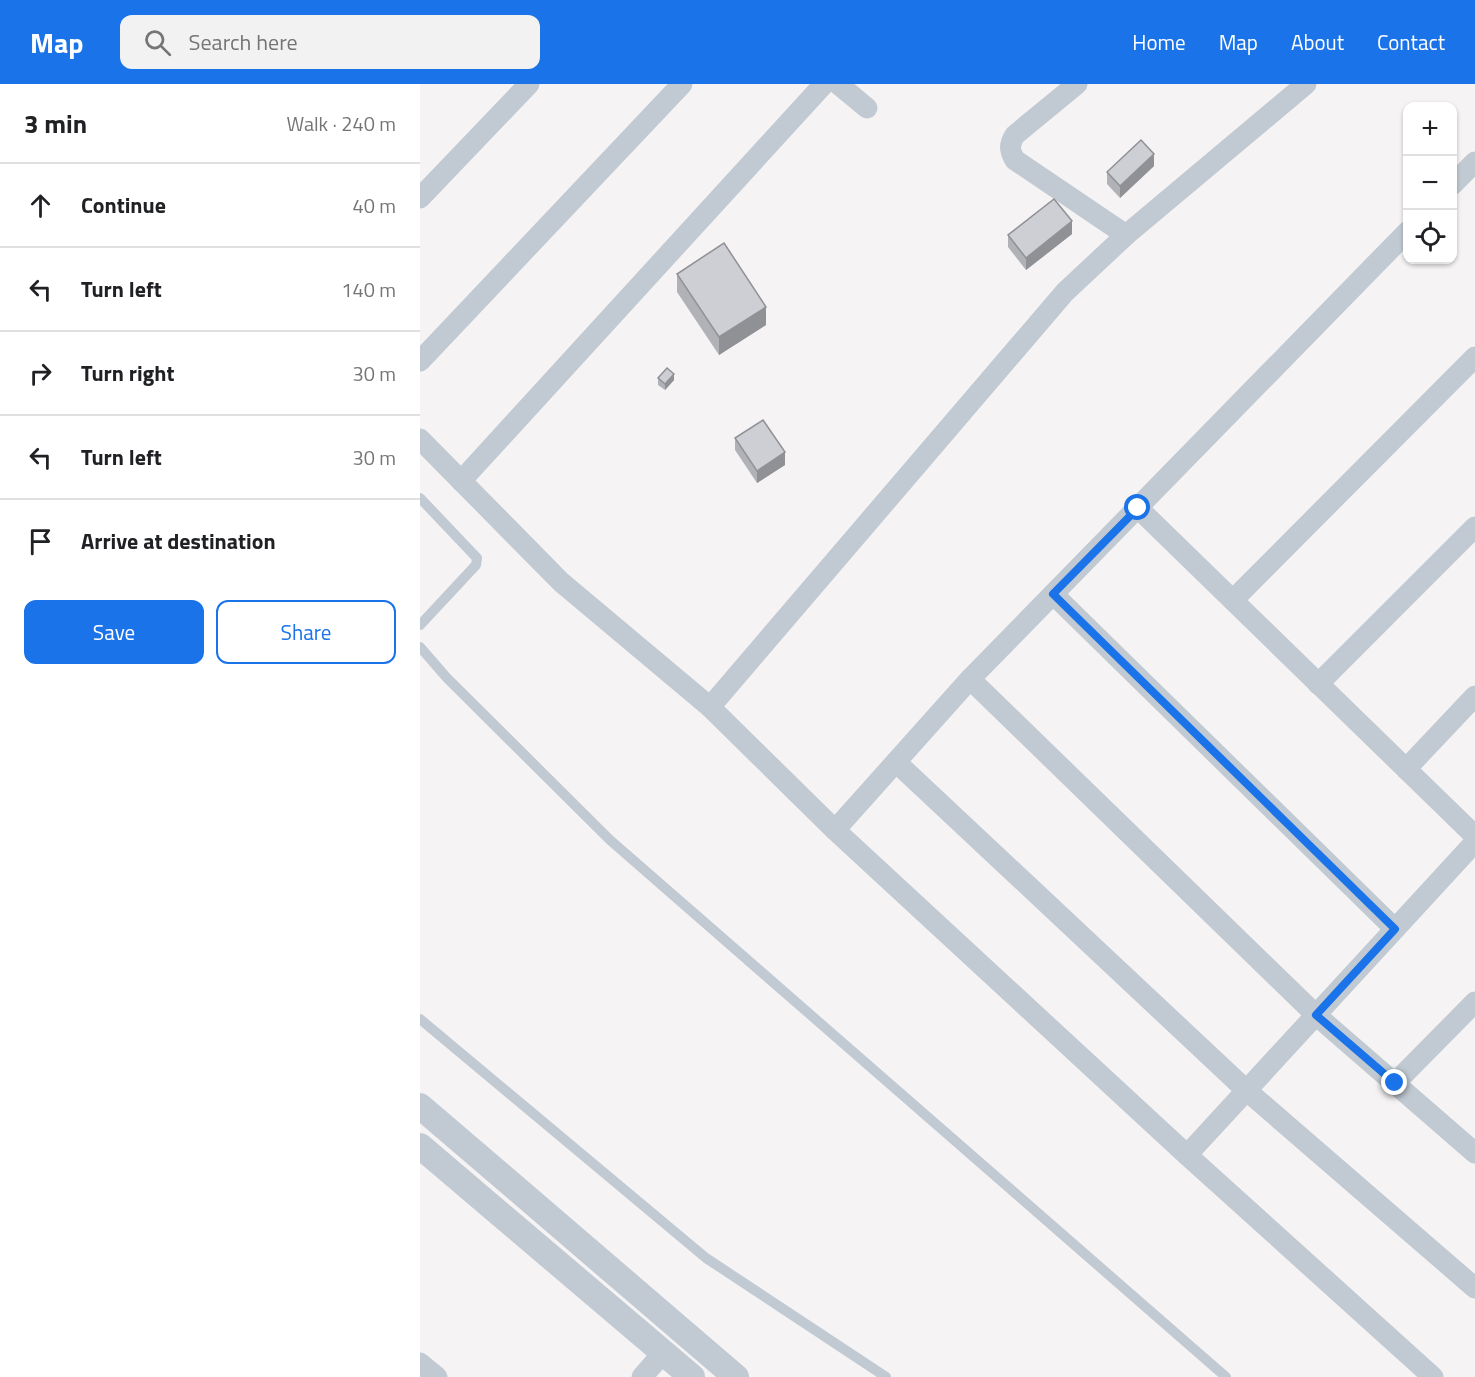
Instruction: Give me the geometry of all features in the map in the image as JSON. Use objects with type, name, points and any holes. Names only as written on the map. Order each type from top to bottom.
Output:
[{"type":"street","points":[[420,198],[529,84]]},
{"type":"street","points":[[420,361],[682,84]]},
{"type":"street","points":[[461,481],[824,84]]},
{"type":"street","points":[[838,84],[867,108]]},
{"type":"street","points":[[1077,84],[1015,135],[1010,149],[1015,160],[1126,235]]},
{"type":"street","points":[[710,707],[1065,292],[1126,235],[1306,84]]},
{"type":"street","points":[[836,830],[970,679],[1403,235]]},
{"type":"street","points":[[1233,600],[1475,357]]},
{"type":"street","points":[[420,439],[561,582],[710,707],[836,830],[1187,1155],[1433,1377]]},
{"type":"street","points":[[1138,508],[1475,836]]},
{"type":"street","points":[[1318,684],[1475,527]]},
{"type":"street","points":[[1053,594],[1395,929]]},
{"type":"street","points":[[970,679],[1316,1015],[1475,1153]]},
{"type":"street","points":[[1406,769],[1475,696]]},
{"type":"street","points":[[896,762],[1246,1090],[1475,1288]]},
{"type":"street","points":[[1187,1155],[1475,842]]},
{"type":"street","points":[[1395,1083],[1475,1002]]},
{"type":"street","points":[[420,1106],[736,1377]]},
{"type":"street","points":[[420,1146],[692,1377]]},
{"type":"street","points":[[642,1377],[663,1353]]},
{"type":"street","points":[[420,1363],[437,1377]]},
{"type":"lane","points":[[420,498],[477,558],[476,565],[420,625]]},
{"type":"lane","points":[[420,647],[447,678],[610,840],[1226,1377]]},
{"type":"lane","points":[[420,1019],[706,1258],[886,1377]]},
{"type":"building","points":[[1141,140],[1154,154],[1120,186],[1107,172]]},
{"type":"building","points":[[1054,199],[1072,221],[1026,258],[1008,235]]},
{"type":"building","points":[[724,243],[766,307],[719,337],[677,274]]},
{"type":"building","points":[[667,368],[674,374],[665,384],[658,378]]},
{"type":"building","points":[[763,420],[785,452],[757,471],[735,438]]},
{"type":"route","points":[[1138,508],[1053,594],[1395,929],[1316,1015],[1395,1083]]}]
